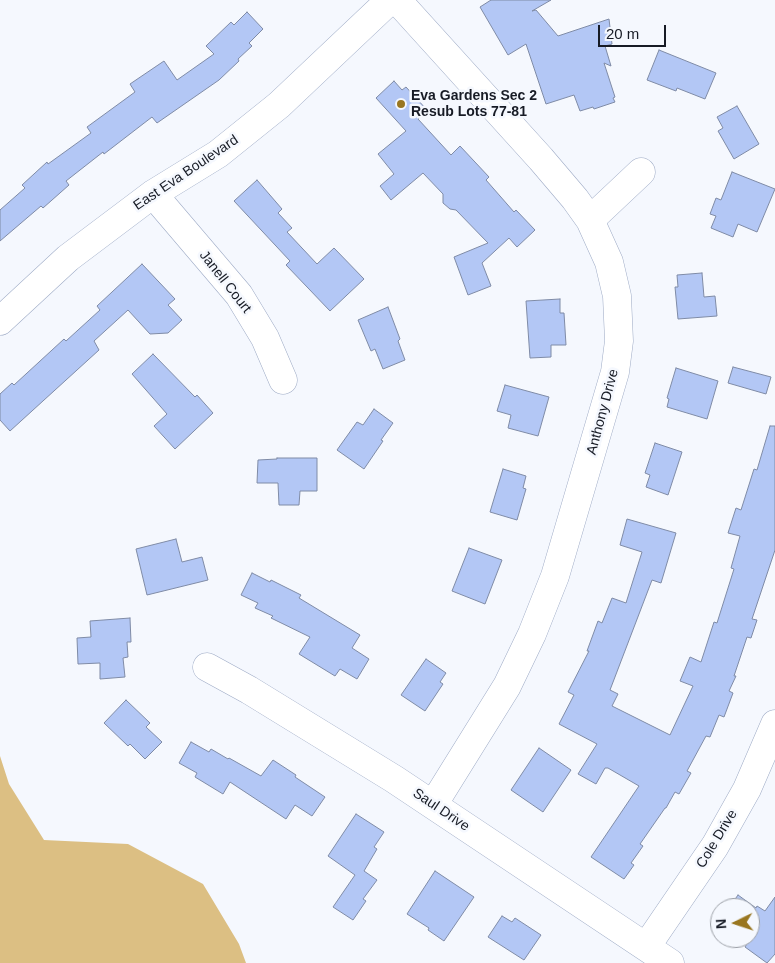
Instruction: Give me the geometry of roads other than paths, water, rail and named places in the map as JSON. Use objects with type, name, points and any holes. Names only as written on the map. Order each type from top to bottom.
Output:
[{"type":"street","name":"East Eva Boulevard","points":[[0,321],[68,258],[153,194],[218,154],[279,105],[390,0]]},
{"type":"street","name":"Anthony Drive","points":[[397,0],[575,198],[590,220],[609,262],[617,296],[619,341],[615,372],[555,576],[532,634],[507,686],[433,805]]},
{"type":"street","points":[[590,220],[641,172]]},
{"type":"street","name":"Janell Court","points":[[153,194],[239,295],[265,338],[283,380]]},
{"type":"street","name":"Saul Drive","points":[[207,667],[394,778],[670,963]]},
{"type":"street","name":"Cole Drive","points":[[646,947],[715,846],[746,789],[775,724]]},
{"type":"place","name":"Eva Gardens Sec 2 Resub Lots 77-81","points":[[401,104]]}]
